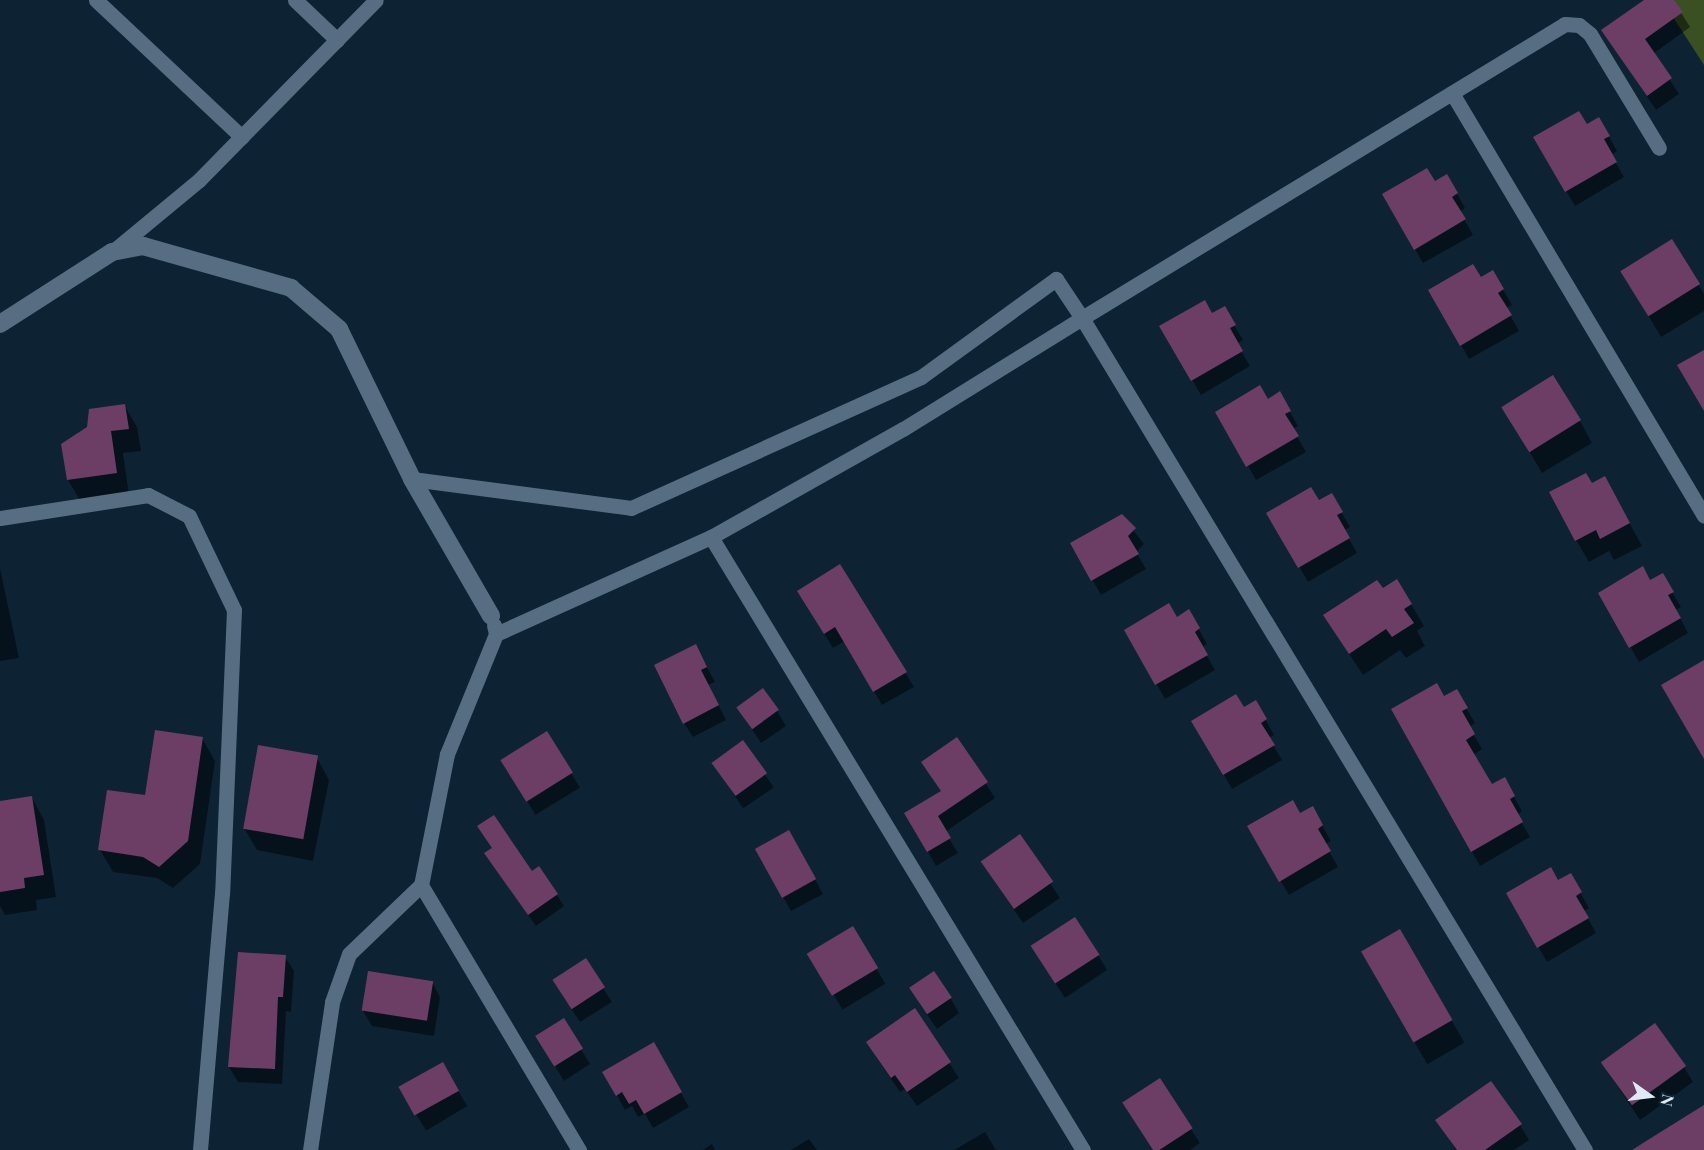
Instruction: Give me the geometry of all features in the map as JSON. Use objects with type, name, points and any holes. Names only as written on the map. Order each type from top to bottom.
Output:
[{"type":"street","points":[[0,324],[112,252],[143,246],[291,288],[339,329],[412,479],[491,616]]},
{"type":"lane","points":[[96,0],[242,136]]},
{"type":"lane","points":[[295,0],[337,40]]},
{"type":"lane","points":[[112,252],[199,180],[376,0]]},
{"type":"lane","points":[[496,634],[711,537],[903,429],[1565,24],[1579,25],[1611,65],[1659,148]]},
{"type":"lane","points":[[1452,93],[1704,516]]},
{"type":"lane","points":[[412,479],[631,508],[921,377],[1056,279],[1082,318],[1585,1150]]},
{"type":"lane","points":[[0,518],[148,495],[189,516],[234,610],[222,892],[200,1150]]},
{"type":"lane","points":[[711,537],[1083,1150]]},
{"type":"lane","points":[[310,1150],[332,1002],[349,954],[421,885],[447,754],[496,634],[491,616]]},
{"type":"lane","points":[[421,885],[579,1150]]},
{"type":"green space","points":[[1662,0],[1704,0],[1704,65]]},
{"type":"building","points":[[1644,0],[1674,0],[1683,12],[1645,39],[1672,78],[1647,96],[1601,30]]},
{"type":"building","points":[[1579,111],[1587,124],[1599,117],[1610,136],[1604,139],[1617,162],[1565,192],[1533,137]]},
{"type":"building","points":[[1427,168],[1435,181],[1447,174],[1458,193],[1452,197],[1466,219],[1414,250],[1382,194]]},
{"type":"building","points":[[1672,239],[1700,284],[1648,316],[1620,271]]},
{"type":"building","points":[[1473,264],[1481,277],[1493,270],[1504,289],[1498,293],[1512,315],[1460,346],[1428,290]]},
{"type":"building","points":[[1205,300],[1212,313],[1225,306],[1236,325],[1230,328],[1243,351],[1191,381],[1159,326]]},
{"type":"building","points":[[1704,350],[1704,411],[1677,365]]},
{"type":"building","points":[[1553,375],[1581,420],[1529,452],[1501,407]]},
{"type":"building","points":[[1260,385],[1268,399],[1280,391],[1291,411],[1285,414],[1299,436],[1246,467],[1215,412]]},
{"type":"building","points":[[125,404],[129,429],[111,431],[117,473],[67,480],[61,444],[87,427],[89,409]]},
{"type":"building","points":[[1586,473],[1592,483],[1605,476],[1630,523],[1600,539],[1596,530],[1575,541],[1549,492]]},
{"type":"building","points":[[1311,487],[1319,500],[1332,493],[1343,512],[1337,515],[1350,538],[1298,568],[1266,513]]},
{"type":"building","points":[[1122,514],[1136,528],[1128,536],[1139,554],[1091,581],[1070,543]]},
{"type":"building","points":[[840,564],[907,672],[873,692],[835,627],[824,634],[797,591]]},
{"type":"building","points":[[1643,566],[1650,580],[1663,573],[1674,592],[1668,595],[1681,618],[1629,648],[1598,593]]},
{"type":"building","points":[[1397,579],[1412,604],[1404,609],[1414,623],[1392,637],[1386,629],[1349,654],[1323,615],[1377,580],[1383,588]]},
{"type":"building","points":[[1169,603],[1177,617],[1189,609],[1200,628],[1195,632],[1208,655],[1155,685],[1124,630]]},
{"type":"building","points":[[696,644],[707,667],[701,670],[719,705],[683,724],[654,665]]},
{"type":"building","points":[[1704,660],[1704,759],[1661,685]]},
{"type":"building","points":[[1437,683],[1444,696],[1457,689],[1468,708],[1462,711],[1475,734],[1466,740],[1492,784],[1505,777],[1515,796],[1510,799],[1523,822],[1471,852],[1391,709]]},
{"type":"building","points":[[763,688],[779,710],[752,729],[736,707]]},
{"type":"building","points":[[1236,694],[1244,707],[1256,700],[1267,719],[1261,723],[1275,745],[1223,775],[1191,721]]},
{"type":"building","points":[[155,730],[203,737],[188,841],[159,867],[143,857],[98,850],[107,790],[145,795]]},
{"type":"building","points":[[547,731],[573,773],[526,802],[500,760]]},
{"type":"building","points":[[957,737],[988,782],[938,816],[951,838],[927,852],[904,813],[941,791],[921,762]]},
{"type":"building","points":[[743,740],[767,773],[736,796],[711,763]]},
{"type":"building","points":[[258,745],[318,756],[303,839],[243,829]]},
{"type":"building","points":[[32,796],[44,875],[24,878],[25,888],[0,892],[0,801]]},
{"type":"building","points":[[1293,800],[1300,813],[1313,806],[1323,825],[1318,829],[1331,851],[1279,882],[1247,826]]},
{"type":"building","points":[[494,815],[532,871],[539,866],[558,894],[528,915],[484,853],[492,848],[477,826]]},
{"type":"building","points":[[789,830],[816,879],[782,898],[755,849]]},
{"type":"building","points":[[1020,834],[1053,882],[1014,909],[981,862]]},
{"type":"building","points":[[1551,867],[1558,880],[1571,873],[1582,892],[1576,896],[1589,918],[1537,948],[1506,893]]},
{"type":"building","points":[[1075,917],[1100,955],[1055,984],[1031,946]]},
{"type":"building","points":[[853,926],[878,968],[832,996],[807,954]]},
{"type":"building","points":[[1400,929],[1452,1020],[1414,1042],[1361,951]]},
{"type":"building","points":[[238,952],[286,955],[283,997],[278,997],[275,1069],[228,1067]]},
{"type":"building","points":[[586,958],[605,987],[572,1009],[552,980]]},
{"type":"building","points":[[368,971],[433,981],[427,1021],[362,1011]]},
{"type":"building","points":[[934,971],[952,998],[927,1014],[909,988]]},
{"type":"building","points":[[915,1008],[951,1062],[907,1092],[895,1075],[891,1078],[866,1042]]},
{"type":"building","points":[[564,1018],[583,1049],[554,1067],[535,1036]]},
{"type":"building","points":[[1655,1023],[1686,1066],[1632,1105],[1601,1062]]},
{"type":"building","points":[[654,1042],[682,1092],[644,1114],[636,1100],[629,1104],[622,1092],[616,1096],[602,1072]]},
{"type":"building","points":[[443,1062],[459,1091],[414,1116],[398,1087]]},
{"type":"building","points":[[1160,1078],[1193,1128],[1159,1150],[1153,1150],[1122,1103]]},
{"type":"building","points":[[1491,1081],[1522,1124],[1485,1150],[1457,1150],[1435,1120]]},
{"type":"building","points":[[1704,1105],[1704,1150],[1632,1150],[1651,1138]]}]
